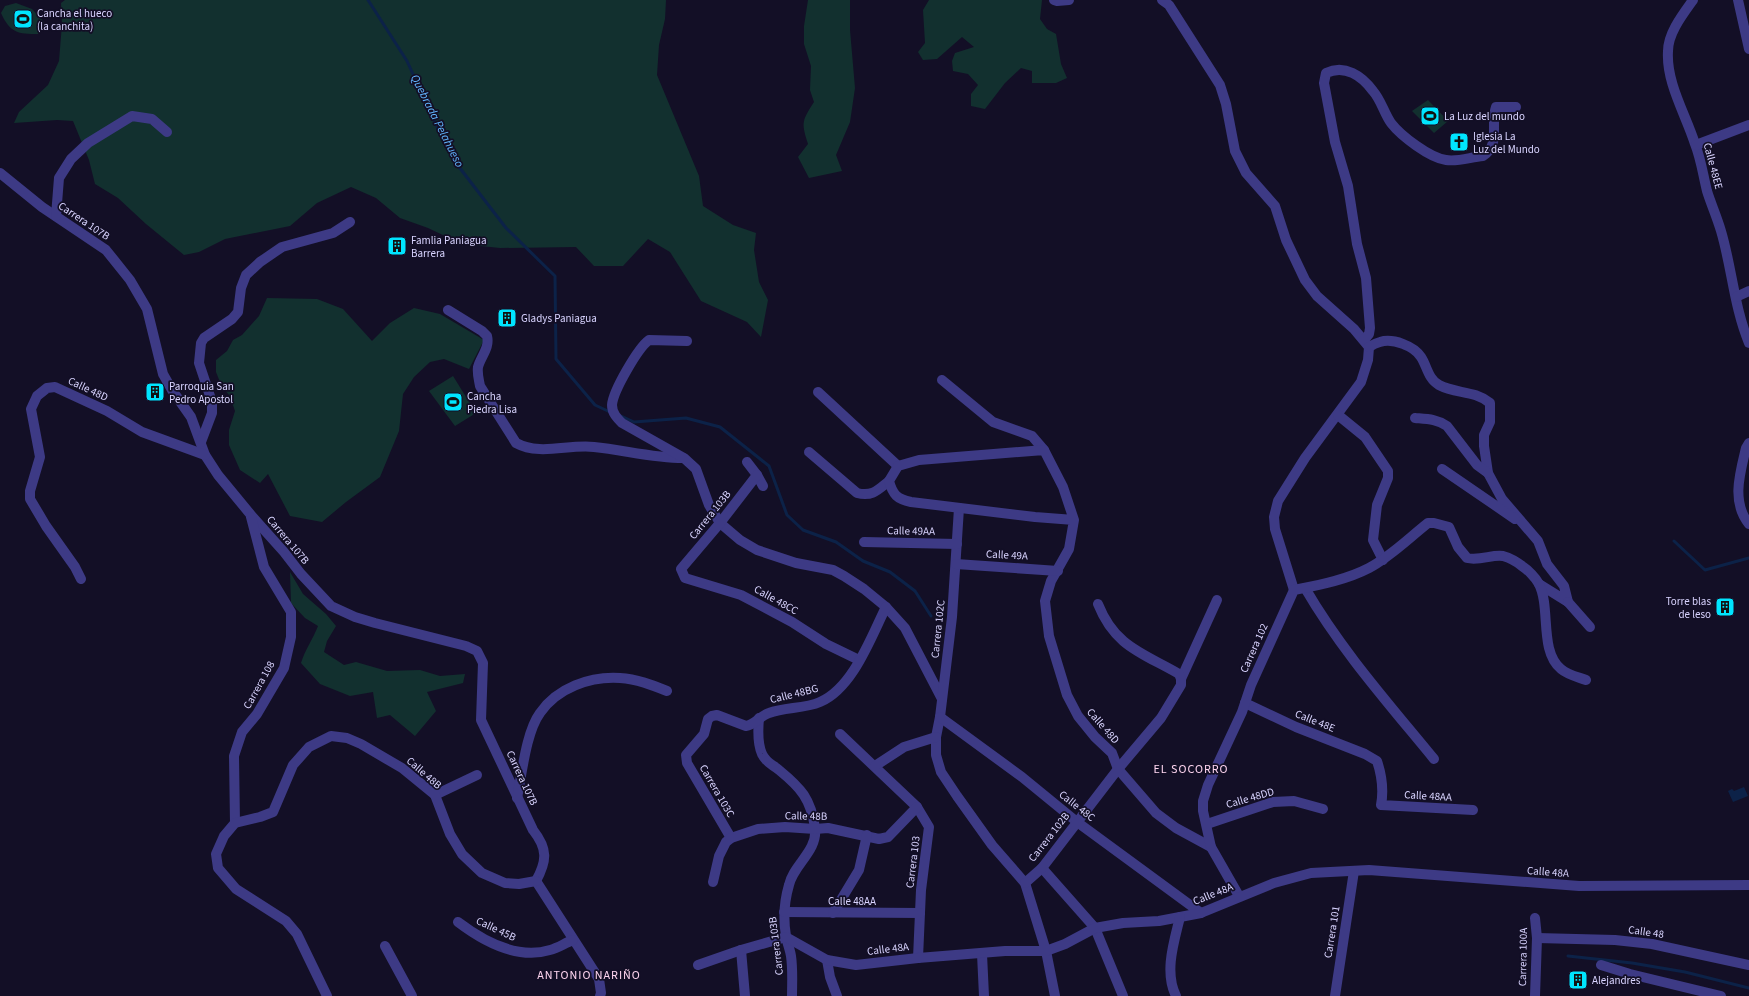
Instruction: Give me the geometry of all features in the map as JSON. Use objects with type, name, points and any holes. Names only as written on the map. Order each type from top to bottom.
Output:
[{"type":"street","points":[[1054,0],[1057,2],[1070,0]]},
{"type":"street","points":[[1162,0],[1169,5],[1220,85],[1226,104],[1235,151],[1246,172],[1275,206],[1286,240],[1305,280],[1317,296],[1354,329],[1366,344]]},
{"type":"street","name":"Calle 48EE","points":[[1693,0],[1674,30],[1668,51],[1673,84],[1696,145],[1708,193],[1728,256],[1736,297],[1749,343]]},
{"type":"street","points":[[1738,0],[1749,49]]},
{"type":"street","points":[[1516,107],[1496,108],[1493,114],[1494,138],[1492,148],[1488,153],[1477,157],[1446,160],[1436,157],[1401,134],[1390,122],[1373,91],[1357,76],[1348,70],[1339,69],[1326,73],[1324,83],[1335,142],[1348,186],[1356,244],[1366,278],[1370,328],[1366,344],[1368,360],[1360,382],[1338,415],[1305,458],[1278,501],[1274,517],[1275,529],[1294,590],[1358,573],[1383,560],[1428,523],[1449,527],[1458,546],[1467,558],[1475,560],[1502,556],[1516,562],[1539,584],[1568,602],[1590,627]]},
{"type":"street","points":[[56,216],[59,178],[71,158],[88,143],[132,116],[152,119],[167,132]]},
{"type":"street","points":[[1696,145],[1749,125]]},
{"type":"street","name":"Carrera 107B","points":[[0,173],[16,188],[106,250],[130,280],[147,308],[163,374],[191,417],[205,455],[218,475],[251,515],[330,606],[375,624],[466,646],[477,651],[484,663],[481,720],[517,798],[533,830],[540,840],[545,854],[544,867],[536,882]]},
{"type":"street","points":[[201,442],[212,413],[212,402],[199,363],[201,343],[204,338],[232,319],[238,312],[241,288],[246,275],[260,262],[282,247],[333,233],[350,222]]},
{"type":"street","points":[[1736,297],[1749,291]]},
{"type":"street","points":[[448,310],[482,331],[487,336],[487,347],[478,367],[480,386],[516,443],[525,448],[542,450],[580,446],[652,456],[684,458]]},
{"type":"street","points":[[687,341],[649,340],[644,344],[638,351],[617,389],[612,404],[615,416],[622,423],[684,458],[696,469],[709,505],[720,523],[740,540],[756,550],[796,563],[833,570],[844,576],[886,607],[905,628],[942,699]]},
{"type":"street","points":[[1366,344],[1380,341],[1396,342],[1417,351],[1422,358],[1431,378],[1437,384],[1445,388],[1482,396],[1490,402],[1490,422],[1484,435],[1488,473],[1502,499],[1538,541],[1547,564],[1564,586],[1568,602]]},
{"type":"street","points":[[942,380],[993,422],[1032,436],[1044,450],[1058,475],[1071,507],[1074,520],[959,508],[900,500],[895,496],[890,481],[891,476],[898,466],[919,460],[1044,450]]},
{"type":"street","name":"Calle 48D","points":[[81,579],[75,567],[46,526],[30,499],[30,491],[40,457],[31,409],[37,396],[47,388],[55,387],[107,411],[142,432],[205,455]]},
{"type":"street","points":[[818,392],[898,466]]},
{"type":"street","points":[[1338,415],[1365,437],[1388,471],[1388,478],[1377,506],[1373,540],[1383,560]]},
{"type":"street","points":[[1415,418],[1433,419],[1442,422],[1447,426],[1477,465],[1488,473]]},
{"type":"street","points":[[1749,443],[1746,448],[1738,481],[1740,503],[1745,519],[1749,524]]},
{"type":"street","points":[[809,452],[857,494],[873,494],[890,481]]},
{"type":"street","points":[[746,462],[757,475],[763,486]]},
{"type":"street","points":[[1442,469],[1525,526]]},
{"type":"street","name":"Carrera 103B","points":[[681,569],[720,523],[757,475]]},
{"type":"street","name":"Carrera 102C","points":[[940,717],[952,617],[959,508]]},
{"type":"street","name":"Carrera 108","points":[[235,823],[234,756],[242,732],[257,714],[284,668],[291,637],[291,612],[264,567],[251,515]]},
{"type":"street","name":"Calle 48D","points":[[1074,520],[1069,549],[1051,581],[1045,601],[1047,622],[1053,652],[1068,695],[1078,716],[1095,737],[1112,753],[1118,770],[1156,813],[1176,828],[1211,847]]},
{"type":"street","name":"Calle 49AA","points":[[864,542],[957,544]]},
{"type":"street","name":"Calle 49A","points":[[956,564],[1058,571]]},
{"type":"street","name":"Calle 48CC","points":[[681,569],[685,578],[742,595],[792,622],[826,644],[859,660]]},
{"type":"street","points":[[1539,584],[1546,610],[1549,647],[1553,658],[1560,668],[1586,680]]},
{"type":"street","points":[[1305,588],[1327,622],[1357,663],[1434,760]]},
{"type":"street","name":"Carrera 102","points":[[1239,896],[1211,847],[1203,806],[1208,785],[1294,590]]},
{"type":"street","name":"Carrera 102B","points":[[1025,883],[1042,868],[1118,770],[1161,718],[1180,685],[1181,679],[1217,600]]},
{"type":"street","points":[[1098,604],[1102,616],[1113,632],[1127,646],[1179,674],[1181,679]]},
{"type":"street","name":"Calle 48BG","points":[[686,755],[704,734],[708,719],[712,716],[717,715],[746,726],[770,712],[820,702],[837,692],[859,660],[886,607]]},
{"type":"street","points":[[517,798],[531,731],[536,719],[539,713],[553,698],[566,688],[595,679],[620,678],[641,681],[667,691]]},
{"type":"street","name":"Calle 48E","points":[[1245,703],[1296,727],[1365,754],[1377,761],[1382,777],[1383,792],[1381,805]]},
{"type":"street","points":[[940,717],[936,737],[936,755],[941,772],[992,845],[1025,883],[1046,951],[1055,996]]},
{"type":"street","name":"Calle 48C","points":[[940,717],[1022,777],[1077,822],[1201,913]]},
{"type":"street","points":[[759,718],[759,741],[762,753],[769,764],[778,768],[809,802],[815,829]]},
{"type":"street","name":"Carrera 103","points":[[840,734],[917,806],[929,827],[920,913],[918,958]]},
{"type":"street","name":"Calle 48B","points":[[235,823],[273,812],[293,765],[309,747],[331,736],[347,738],[361,744],[402,768],[435,795],[450,834],[462,854],[482,873],[505,883],[519,884],[536,882]]},
{"type":"street","points":[[875,766],[904,747],[936,737]]},
{"type":"street","name":"Carrera 103C","points":[[686,755],[687,763],[731,838]]},
{"type":"street","points":[[435,795],[477,775]]},
{"type":"street","name":"Calle 48DD","points":[[1207,824],[1273,802],[1294,801],[1324,809]]},
{"type":"street","name":"Calle 48AA","points":[[1381,805],[1473,810]]},
{"type":"street","name":"Calle 48B","points":[[731,838],[758,829],[785,827],[815,829],[828,828],[867,835],[879,839],[888,837],[917,806]]},
{"type":"street","points":[[235,823],[224,836],[216,854],[218,868],[236,889],[286,921],[297,934],[327,996]]},
{"type":"street","name":"Carrera 103B","points":[[792,996],[791,954],[786,937],[784,912],[789,882],[810,849],[815,829]]},
{"type":"street","points":[[832,913],[859,870],[867,835]]},
{"type":"street","points":[[713,882],[722,849],[726,842],[731,838]]},
{"type":"street","points":[[1042,868],[1095,928],[1123,996]]},
{"type":"street","name":"Calle 48A","points":[[786,937],[827,960],[856,965],[1004,951],[1046,951],[1065,944],[1095,928],[1123,922],[1159,920],[1201,913],[1239,896],[1274,883],[1311,873],[1369,870],[1579,886],[1749,885]]},
{"type":"street","name":"Carrera 101","points":[[1334,996],[1354,871]]},
{"type":"street","points":[[536,882],[599,979],[600,996]]},
{"type":"street","name":"Calle 48AA","points":[[784,912],[920,913]]},
{"type":"street","points":[[1176,996],[1172,984],[1171,966],[1180,917]]},
{"type":"street","name":"Carrera 100A","points":[[1535,918],[1537,938],[1535,996]]},
{"type":"street","name":"Calle 45B","points":[[458,922],[475,934],[513,951],[530,953],[549,950],[573,940]]},
{"type":"street","points":[[698,965],[741,950],[786,937]]},
{"type":"street","name":"Calle 48","points":[[1537,938],[1615,940],[1652,944],[1749,965]]},
{"type":"street","points":[[385,946],[412,996]]},
{"type":"street","points":[[741,950],[745,996]]},
{"type":"street","points":[[982,954],[984,996]]},
{"type":"street","points":[[827,960],[830,977],[837,996]]},
{"type":"street","points":[[1601,965],[1630,974],[1721,996]]},
{"type":"green space","points":[[65,0],[666,0],[665,19],[659,45],[657,75],[699,176],[703,206],[733,225],[756,233],[754,250],[759,282],[768,300],[761,337],[747,322],[701,301],[670,252],[648,239],[623,266],[594,266],[576,247],[500,248],[462,244],[428,228],[400,218],[376,198],[351,187],[317,203],[290,226],[225,239],[199,252],[184,255],[146,224],[118,198],[95,184],[89,160],[73,121],[57,120],[14,123],[19,112],[48,85],[59,61],[62,24],[61,3]]},
{"type":"green space","points":[[808,0],[850,0],[850,30],[855,88],[850,122],[836,155],[842,171],[809,178],[798,157],[808,144],[804,131],[804,122],[807,113],[814,102],[810,90],[811,66],[804,44],[804,26]]},
{"type":"green space","points":[[929,0],[1042,0],[1040,19],[1047,29],[1056,34],[1061,64],[1067,78],[1056,83],[1032,83],[1032,71],[1021,68],[1005,83],[985,109],[971,106],[971,94],[978,85],[968,74],[953,71],[952,61],[955,53],[974,47],[962,37],[937,59],[923,60],[918,52],[925,43],[923,10]]},
{"type":"green space","name":"Cancha el hueco (la canchita)","points":[[16,3],[32,9],[44,22],[43,29],[38,34],[25,34],[15,31],[4,20],[1,13],[5,6]]},
{"type":"green space","name":"La Luz del mundo","points":[[1428,100],[1448,121],[1434,133],[1412,111]]},
{"type":"green space","points":[[267,298],[317,299],[343,309],[372,341],[390,323],[414,308],[440,314],[484,340],[469,369],[444,359],[430,362],[414,377],[403,394],[399,431],[380,477],[322,522],[290,516],[268,474],[260,483],[240,470],[229,445],[229,430],[235,411],[230,396],[222,387],[216,372],[216,360],[227,351],[233,340],[242,335],[259,316]]},
{"type":"green space","name":"Cancha Piedra Lisa","points":[[453,376],[476,413],[455,426],[429,391]]},
{"type":"green space","points":[[290,572],[303,594],[326,614],[336,626],[327,641],[324,652],[344,665],[356,662],[387,671],[420,670],[440,676],[465,674],[463,683],[427,692],[436,711],[415,736],[390,715],[377,718],[373,692],[350,696],[320,684],[301,663],[318,626],[305,618],[291,603]]},
{"type":"water","points":[[1744,787],[1748,796],[1733,802],[1728,791],[1732,789],[1734,791]]},
{"type":"waterway","name":"Quebrada Pelahueso","points":[[368,0],[407,61],[439,131],[456,163],[506,228],[555,276],[556,359],[595,405],[610,412]]},
{"type":"waterway","name":"Quebrada Pelahueso","points":[[621,416],[634,422],[686,418],[720,427],[769,466],[787,515],[803,530],[836,542],[863,561],[890,572],[915,591],[931,616]]},
{"type":"waterway","points":[[1674,541],[1705,570],[1749,558]]},
{"type":"waterway","name":"Quebrada Pelahueso","points":[[1568,956],[1632,963],[1685,972],[1749,988]]},
{"type":"place","name":"Cancha el hueco (la canchita)","points":[[23,19]]},
{"type":"place","name":"La Luz del mundo","points":[[1430,116]]},
{"type":"place","name":"Iglesia La Luz del Mundo","points":[[1459,142]]},
{"type":"place","name":"Famlia Paniagua Barrera","points":[[397,246]]},
{"type":"place","name":"Gladys Paniagua","points":[[507,318]]},
{"type":"place","name":"Parroquia San Pedro Apostol","points":[[155,392]]},
{"type":"place","name":"Cancha Piedra Lisa","points":[[453,402]]},
{"type":"place","name":"Torre blas de leso","points":[[1725,607]]},
{"type":"place","name":"Alejandres","points":[[1578,980]]},
{"type":"district","name":"EL SOCORRO","points":[[1191,769]]},
{"type":"district","name":"ANTONIO NARIÑO","points":[[589,975]]}]
